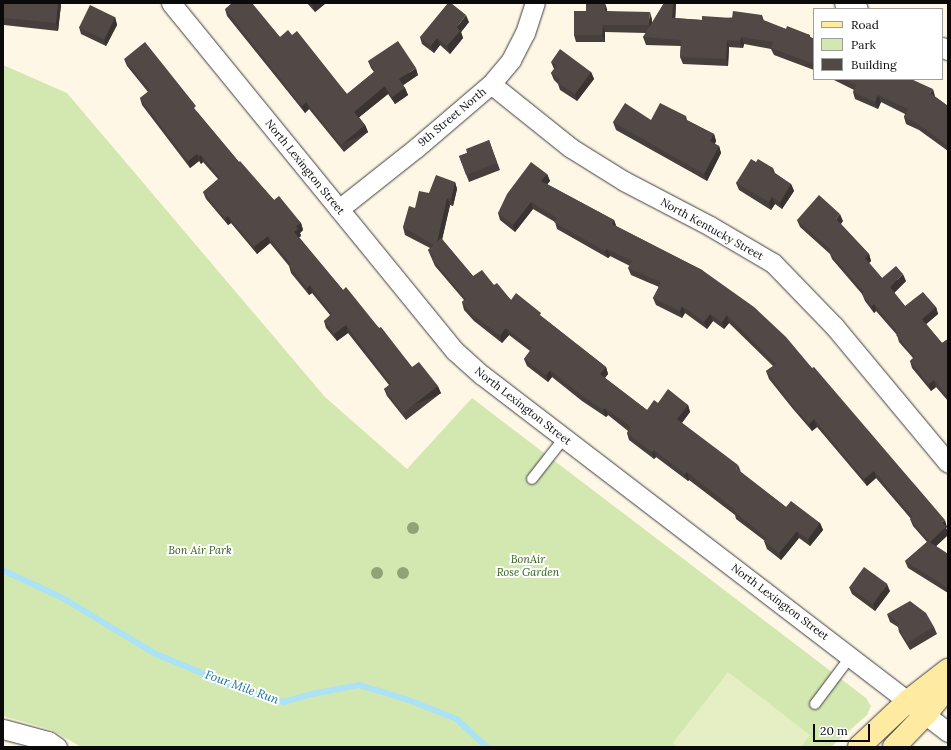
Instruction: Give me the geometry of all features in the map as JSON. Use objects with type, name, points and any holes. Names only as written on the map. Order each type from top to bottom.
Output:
[{"type":"main road","points":[[859,747],[908,701],[948,670]]},
{"type":"main road","points":[[894,747],[926,714],[948,687]]},
{"type":"street","name":"North Lexington Street","points":[[171,3],[455,351],[482,375],[851,656],[948,732]]},
{"type":"street","name":"9th Street North","points":[[339,208],[416,148],[491,84],[511,60],[526,33],[535,3]]},
{"type":"street","points":[[844,3],[856,8]]},
{"type":"street","name":"North Kentucky Street","points":[[491,84],[571,148],[617,177],[710,226],[772,263],[834,326],[948,463]]},
{"type":"street","points":[[3,729],[48,741],[57,747]]},
{"type":"lane","points":[[532,479],[564,438]]},
{"type":"lane","points":[[815,704],[851,656]]},
{"type":"green space","name":"Bon Air Park","points":[[3,65],[67,93],[325,397],[407,469],[472,398],[866,698],[871,706],[867,715],[831,747],[81,747],[52,730],[3,716]]},
{"type":"green space","points":[[728,672],[810,735],[801,747],[678,747],[673,743]]},
{"type":"building","points":[[3,3],[58,3],[56,23],[3,18]]},
{"type":"building","points":[[232,3],[252,3],[280,37],[288,30],[292,35],[297,31],[347,94],[375,71],[368,61],[398,41],[416,68],[399,79],[405,88],[392,97],[385,86],[354,112],[365,125],[341,145],[306,102],[302,106],[225,9]]},
{"type":"building","points":[[448,3],[451,3],[466,15],[457,27],[460,31],[447,46],[437,38],[431,46],[420,37]]},
{"type":"building","points":[[586,3],[605,3],[605,11],[650,12],[649,25],[603,25],[602,35],[574,35],[574,11],[586,11]]},
{"type":"building","points":[[664,3],[673,3],[672,18],[702,20],[702,16],[732,18],[733,11],[762,15],[761,19],[786,29],[787,26],[810,35],[809,36],[813,38],[813,64],[771,48],[773,42],[741,37],[740,41],[727,40],[726,59],[680,57],[681,40],[643,37]]},
{"type":"building","points":[[90,5],[115,17],[104,40],[79,27]]},
{"type":"building","points":[[145,42],[196,106],[194,108],[239,162],[240,161],[274,200],[279,196],[301,223],[296,226],[298,229],[294,232],[343,290],[346,287],[379,328],[381,327],[412,367],[419,362],[438,386],[403,413],[384,389],[391,384],[346,325],[334,334],[324,321],[332,314],[310,285],[307,288],[289,266],[291,264],[268,236],[254,247],[228,216],[225,218],[203,192],[220,178],[201,155],[199,156],[197,154],[188,161],[140,98],[150,90],[124,59]]},
{"type":"building","points":[[560,49],[591,72],[575,94],[558,83],[560,79],[551,73],[557,65],[551,62]]},
{"type":"building","points":[[846,80],[913,80],[933,89],[930,93],[948,106],[948,146],[917,123],[904,117],[908,109],[878,95],[875,102],[853,92],[856,85]]},
{"type":"building","points":[[625,103],[651,120],[660,103],[686,116],[684,119],[714,134],[710,141],[719,146],[704,174],[613,122]]},
{"type":"building","points":[[489,140],[497,163],[466,175],[459,156],[467,153],[466,149]]},
{"type":"building","points":[[751,159],[756,162],[758,159],[773,168],[771,171],[791,184],[780,202],[772,197],[769,202],[736,183]]},
{"type":"building","points":[[531,162],[547,174],[541,181],[614,220],[612,224],[702,270],[754,307],[786,337],[812,368],[814,367],[945,520],[942,522],[946,527],[930,542],[910,519],[913,517],[874,471],[864,479],[814,419],[809,424],[790,402],[766,371],[776,364],[727,315],[722,322],[710,314],[704,322],[682,306],[680,311],[653,298],[661,282],[628,268],[632,261],[607,249],[605,251],[554,222],[557,218],[531,202],[513,225],[498,213],[507,194]]},
{"type":"building","points":[[436,175],[455,182],[451,199],[447,198],[437,242],[441,238],[473,276],[482,270],[494,285],[497,283],[511,300],[516,293],[541,313],[540,315],[606,367],[600,374],[647,410],[654,400],[658,403],[668,389],[688,405],[677,419],[738,465],[736,468],[786,507],[791,501],[820,523],[808,539],[797,531],[779,553],[764,541],[767,538],[734,511],[735,510],[687,472],[685,474],[654,450],[652,452],[627,433],[631,427],[605,408],[603,410],[580,394],[550,370],[546,375],[524,359],[532,348],[506,328],[500,336],[472,314],[462,302],[466,299],[432,259],[434,257],[428,250],[434,245],[403,227],[409,206],[415,208],[419,191],[429,193]]},
{"type":"building","points":[[819,195],[840,214],[836,219],[869,254],[865,258],[882,278],[896,266],[903,274],[890,287],[905,306],[923,292],[936,307],[922,319],[942,343],[948,339],[948,397],[934,380],[929,384],[910,361],[915,357],[896,335],[898,334],[895,329],[874,304],[872,306],[862,294],[864,292],[829,252],[831,250],[797,220]]},
{"type":"building","points":[[928,541],[948,554],[948,588],[905,561]]},
{"type":"building","points":[[864,567],[887,584],[873,604],[849,587]]},
{"type":"building","points":[[910,601],[926,613],[934,627],[907,643],[897,625],[899,623],[887,614]]},
{"type":"waterway","name":"Four Mile Run","points":[[3,570],[65,599],[154,653],[250,693],[284,702],[312,694],[359,685],[409,700],[457,719],[487,747]]},
{"type":"park label","name":"BonAir Rose Garden","points":[[528,566]]}]
